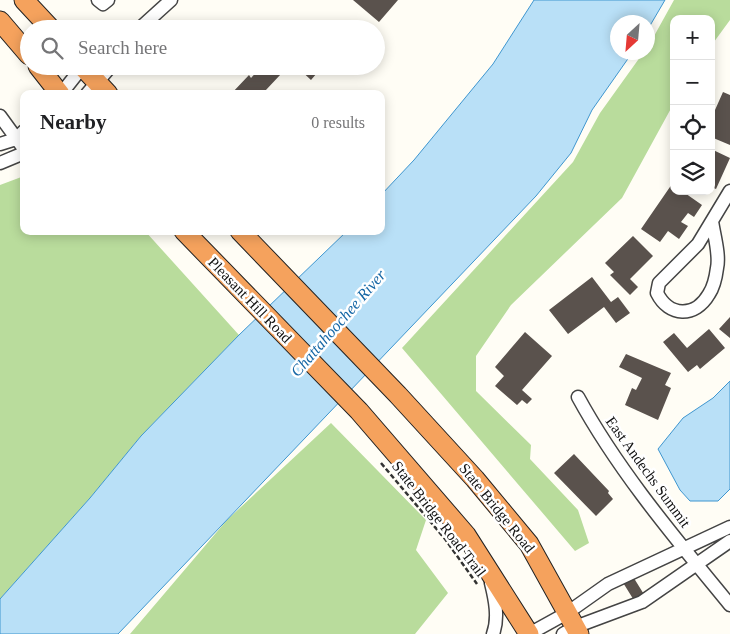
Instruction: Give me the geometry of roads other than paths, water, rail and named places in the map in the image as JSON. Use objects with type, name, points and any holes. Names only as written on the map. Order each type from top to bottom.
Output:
[{"type":"highway","points":[[24,0],[43,20]]},
{"type":"highway","points":[[0,21],[20,44]]},
{"type":"highway","points":[[45,75],[57,90]]},
{"type":"highway","points":[[88,75],[97,90]]},
{"type":"highway","name":"Pleasant Hill Road","points":[[188,235],[233,284],[359,411],[466,535],[487,568]]},
{"type":"highway","name":"State Bridge Road","points":[[244,235],[398,395],[475,479],[530,544],[571,627]]},
{"type":"highway","points":[[487,568],[529,634]]},
{"type":"street","points":[[98,0],[103,4],[108,0]]},
{"type":"street","points":[[147,20],[163,3]]},
{"type":"street","points":[[63,90],[75,75]]},
{"type":"street","points":[[97,90],[106,75]]},
{"type":"street","points":[[0,116],[20,139]]},
{"type":"street","points":[[0,144],[20,140]]},
{"type":"street","points":[[0,163],[20,156]]},
{"type":"street","points":[[712,222],[718,266],[709,295],[695,308],[682,313],[669,309],[658,293],[659,283],[698,244],[730,191]]},
{"type":"street","name":"East Andechs Summit","points":[[578,397],[593,424],[684,549],[730,605]]},
{"type":"street","points":[[571,627],[608,584],[730,527]]},
{"type":"street","points":[[529,634],[571,627],[642,602],[730,541]]},
{"type":"street","points":[[487,568],[494,597],[496,626],[493,634]]},
{"type":"water","name":"Chattahoochee River","points":[[534,0],[665,0],[655,17],[655,15],[610,15],[610,60],[627,60],[592,110],[571,153],[536,196],[118,634],[0,634],[0,599],[90,498],[141,436],[239,335],[343,235],[385,235],[385,191],[414,160],[493,64]]},
{"type":"water","points":[[730,381],[730,489],[718,501],[690,501],[680,490],[658,449],[683,418],[713,398]]}]
